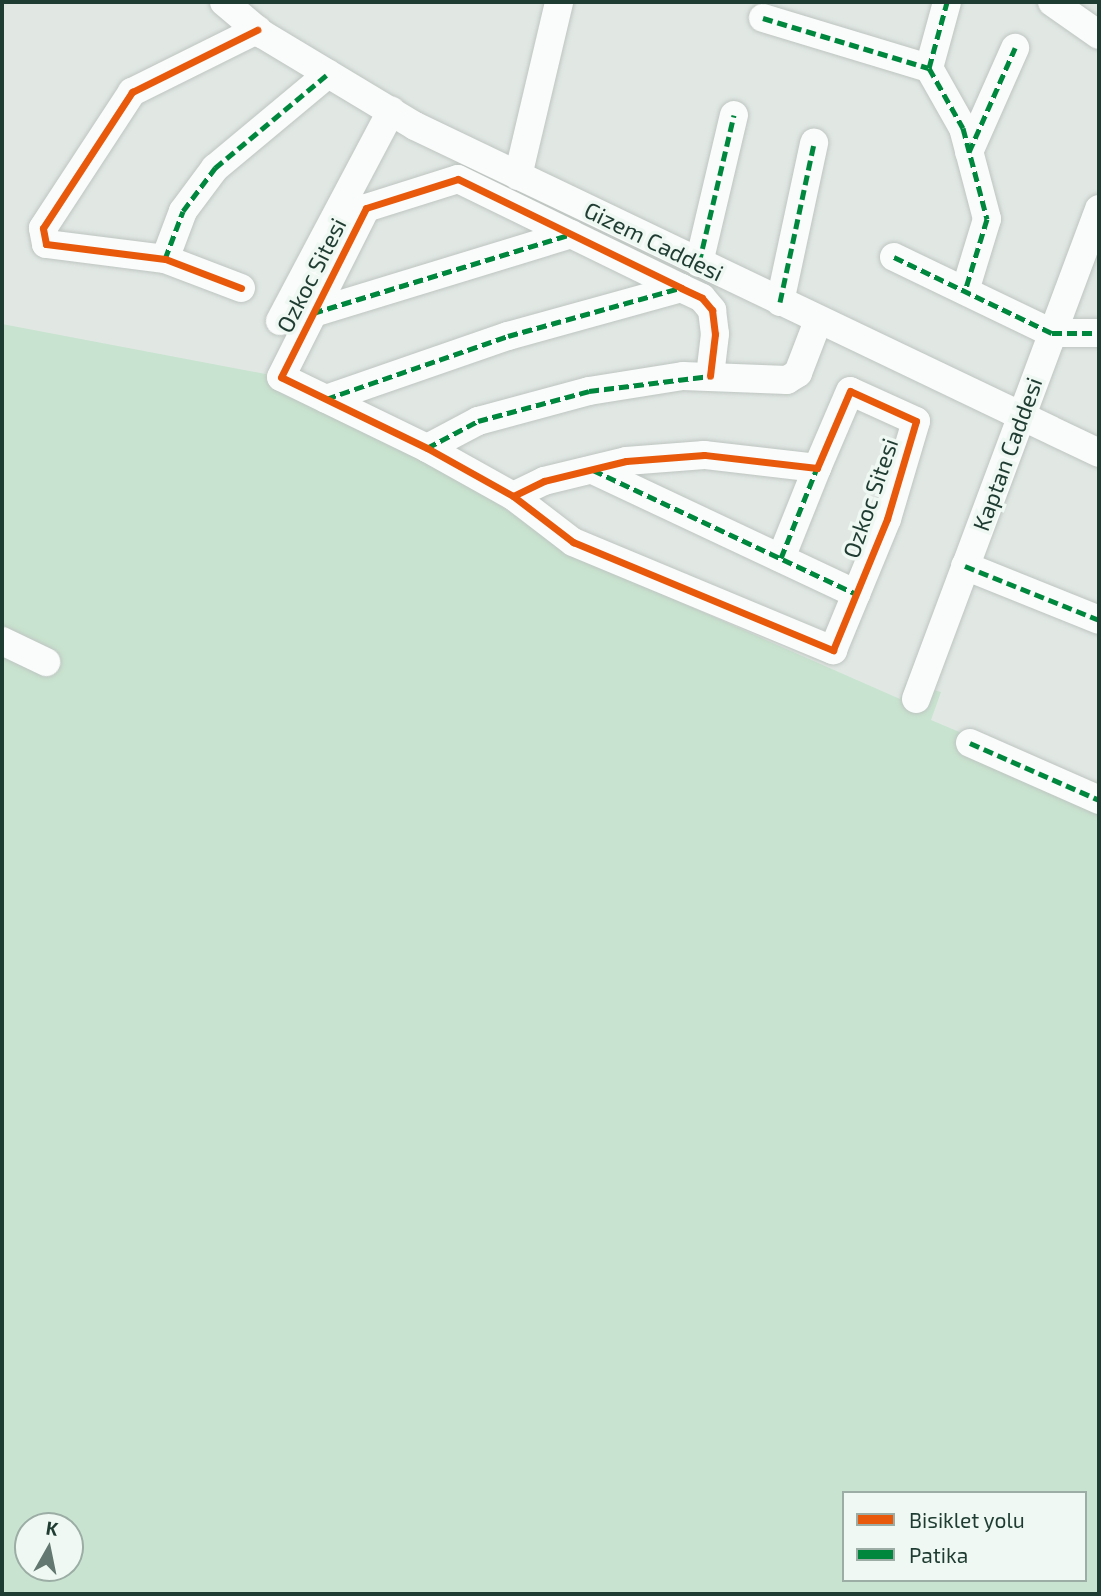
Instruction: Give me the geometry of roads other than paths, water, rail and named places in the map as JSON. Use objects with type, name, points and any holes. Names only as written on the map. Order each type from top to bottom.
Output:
[{"type":"street","name":"Gizem Caddesi","points":[[224,2],[257,30],[391,111],[518,176],[818,321],[1099,453]]},
{"type":"street","points":[[518,176],[559,2]]},
{"type":"street","points":[[929,68],[947,2]]},
{"type":"street","points":[[1052,2],[1099,35]]},
{"type":"street","points":[[762,18],[929,68],[963,128],[987,219],[965,291]]},
{"type":"street","points":[[242,288],[165,259],[46,244],[43,228],[132,92],[257,30]]},
{"type":"street","points":[[970,152],[1015,48]]},
{"type":"street","points":[[165,259],[183,211],[215,168],[328,74]]},
{"type":"street","points":[[280,321],[391,111]]},
{"type":"street","points":[[699,263],[734,115]]},
{"type":"street","points":[[780,302],[814,143]]},
{"type":"street","name":"Ozkoc Sitesi","points":[[710,376],[715,334],[712,310],[702,298],[458,179],[366,208],[281,377],[427,448],[513,496],[572,541],[833,650],[887,519],[916,421],[850,391],[817,468]]},
{"type":"street","name":"Kaptan Caddesi","points":[[916,699],[1099,209]]},
{"type":"street","name":"Ozkoc Sitesi","points":[[313,313],[571,234]]},
{"type":"street","points":[[894,257],[1052,333],[1099,333]]},
{"type":"street","points":[[326,399],[508,337],[681,288]]},
{"type":"street","points":[[427,448],[478,421],[589,391],[683,376],[787,380],[798,373],[818,321]]},
{"type":"street","points":[[513,496],[544,481],[626,461],[704,454],[817,468],[780,558]]},
{"type":"street","name":"Ozkoc Sitesi","points":[[593,470],[856,594]]},
{"type":"street","points":[[965,566],[1099,620]]},
{"type":"street","points":[[2,641],[46,662]]},
{"type":"street","points":[[970,743],[1099,800]]}]
